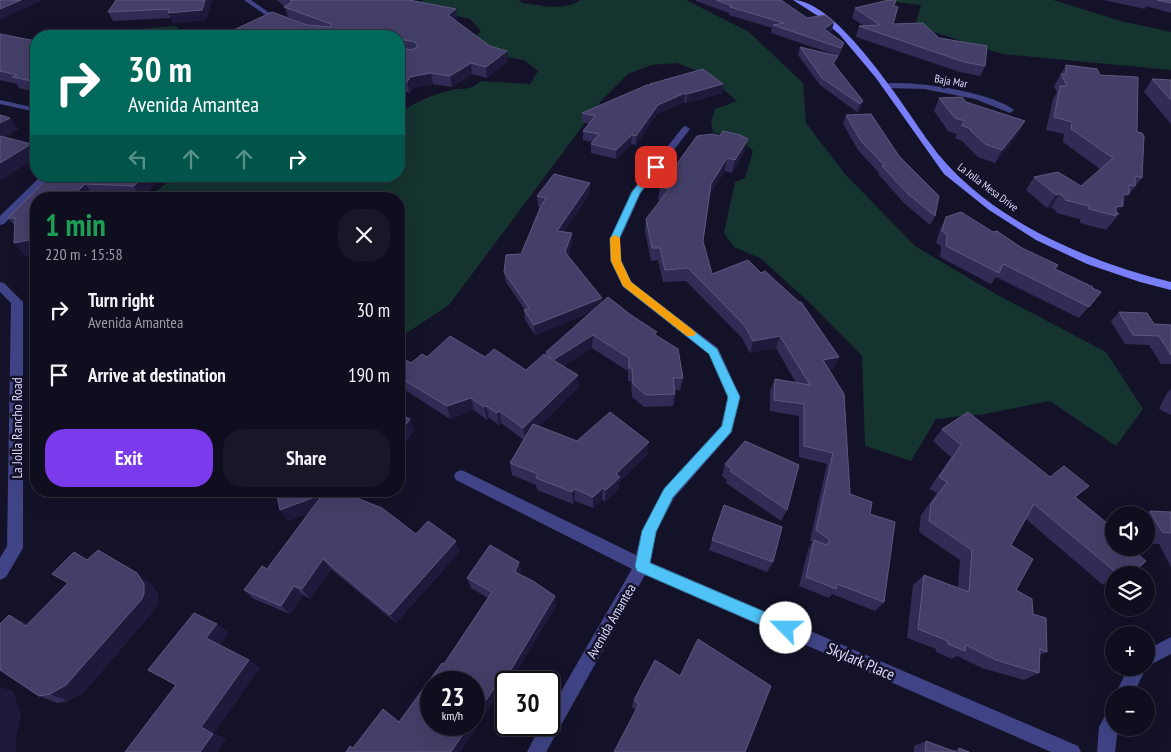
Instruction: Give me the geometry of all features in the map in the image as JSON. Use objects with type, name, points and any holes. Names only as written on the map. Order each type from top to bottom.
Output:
[{"type":"street","points":[[247,0],[266,13],[290,23]]},
{"type":"street","name":"La Jolla Mesa Drive","points":[[796,0],[826,19],[848,38],[864,56],[946,171],[996,211],[1042,239],[1096,264],[1171,286]]},
{"type":"street","name":"Baja Mar","points":[[885,86],[924,88],[977,97],[1010,110]]},
{"type":"street","points":[[0,102],[30,109]]},
{"type":"street","name":"Avenida Amantea","points":[[536,752],[642,566],[649,531],[668,493],[727,428],[734,397],[714,352],[627,284],[616,261],[614,239],[636,192],[686,129]]},
{"type":"street","points":[[31,192],[41,182]]},
{"type":"street","points":[[0,222],[30,193]]},
{"type":"street","name":"La Jolla Rancho Road","points":[[0,286],[17,302],[17,443],[15,548],[0,572]]},
{"type":"street","name":"Skylark Place","points":[[461,476],[642,566],[1072,752]]},
{"type":"street","points":[[1155,654],[1171,645]]},
{"type":"street","points":[[1106,752],[1107,736]]},
{"type":"green space","points":[[424,0],[519,0],[522,3],[560,7],[574,4],[580,0],[686,0],[749,32],[803,83],[806,123],[845,174],[915,246],[994,293],[1106,352],[1143,409],[1116,446],[1050,401],[985,414],[936,419],[911,461],[865,446],[862,356],[810,303],[760,258],[734,247],[724,233],[735,182],[745,178],[753,151],[745,144],[713,132],[711,122],[715,109],[737,101],[705,74],[677,63],[651,65],[628,74],[602,100],[449,305],[405,334],[405,192],[155,192],[168,182],[405,182],[405,109],[429,97],[468,88],[481,81],[530,84],[538,71],[524,60],[490,54],[468,45],[481,31],[470,19],[412,5]]},
{"type":"green space","points":[[880,0],[1053,0],[1121,21],[1171,32],[1171,70],[1003,54],[921,28],[916,23],[921,5]]},
{"type":"green space","points":[[176,26],[180,30],[126,30]]},
{"type":"building","points":[[0,0],[21,0],[0,9]]},
{"type":"building","points":[[116,0],[205,0],[202,10],[168,13],[170,9],[108,12]]},
{"type":"building","points":[[290,0],[409,0],[456,9],[448,15],[490,46],[507,51],[486,67],[471,63],[450,76],[431,73],[410,77],[407,82],[405,82],[405,48],[411,50],[418,47],[415,42],[405,40],[405,30],[234,30],[272,12],[307,25],[331,27],[331,24],[284,7],[293,1]]},
{"type":"building","points":[[716,0],[781,0],[807,18],[825,15],[834,22],[824,29],[844,43],[841,48],[773,25],[784,23],[730,7],[732,6]]},
{"type":"building","points":[[896,0],[894,6],[898,7],[893,24],[923,23],[939,38],[987,46],[985,66],[964,62],[859,26],[880,25],[855,8]]},
{"type":"building","points":[[1157,0],[1171,0],[1171,3]]},
{"type":"building","points":[[0,34],[30,40],[30,81],[12,77],[17,75],[0,71]]},
{"type":"building","points":[[800,47],[838,56],[833,63],[863,101],[860,104],[822,78]]},
{"type":"building","points":[[1066,65],[1097,69],[1100,75],[1138,77],[1137,132],[1142,133],[1144,136],[1142,178],[1135,176],[1135,186],[1129,185],[1129,194],[1123,195],[1123,206],[1116,207],[1116,212],[1119,214],[1116,213],[1116,216],[1065,200],[1060,194],[1056,195],[1034,177],[1058,172],[1081,186],[1113,158],[1071,129],[1072,122],[1054,117],[1060,86],[1067,86],[1061,74],[1066,74]]},
{"type":"building","points":[[703,69],[723,84],[685,93],[658,105],[636,136],[632,135],[616,150],[591,144],[599,134],[583,131],[595,116],[582,113],[647,85]]},
{"type":"building","points":[[1152,79],[1171,80],[1171,100]]},
{"type":"building","points":[[962,97],[966,102],[1025,121],[1002,150],[985,144],[971,129],[961,125],[965,121],[955,118],[939,98]]},
{"type":"building","points":[[871,114],[899,156],[939,196],[935,216],[908,194],[882,166],[885,166],[861,141],[846,115]]},
{"type":"building","points":[[0,115],[10,118],[0,123]]},
{"type":"building","points":[[723,131],[748,139],[735,160],[727,158],[711,184],[703,241],[712,274],[748,260],[761,273],[765,271],[801,302],[839,357],[823,360],[844,394],[850,494],[872,502],[870,514],[895,522],[884,602],[837,584],[836,589],[806,577],[814,540],[827,545],[830,540],[816,530],[833,453],[804,446],[804,404],[774,400],[775,379],[810,385],[780,336],[753,341],[745,326],[688,268],[665,270],[660,248],[652,248],[646,219],[669,189],[660,187],[697,136],[713,134],[720,136]]},
{"type":"building","points":[[0,136],[30,144],[30,145],[0,163]]},
{"type":"building","points":[[554,174],[590,183],[557,231],[572,233],[565,252],[602,298],[534,325],[524,310],[529,308],[504,272],[506,255],[521,254],[546,198],[537,196]]},
{"type":"building","points":[[44,182],[138,182],[134,186],[85,184],[77,192],[34,192]]},
{"type":"building","points":[[30,196],[29,240],[14,243],[15,218],[8,218]]},
{"type":"building","points":[[961,212],[993,232],[997,231],[1022,248],[1058,265],[1055,269],[1101,292],[1089,307],[1003,264],[999,273],[946,246],[947,235],[942,231],[946,217]]},
{"type":"building","points":[[608,297],[657,332],[654,334],[678,349],[683,378],[673,378],[675,394],[646,395],[633,384],[632,368],[629,368],[629,358],[593,335],[553,360],[578,375],[523,428],[499,411],[497,413],[486,406],[484,407],[471,398],[447,406],[405,381],[405,360],[411,363],[422,354],[427,357],[450,336],[485,357],[494,349],[526,370],[544,354],[552,359],[546,352]]},
{"type":"building","points":[[1119,312],[1147,313],[1154,324],[1171,325],[1171,355],[1159,336],[1133,335]]},
{"type":"building","points":[[610,412],[649,442],[616,474],[620,477],[606,490],[603,488],[593,497],[575,489],[572,492],[536,478],[538,474],[510,463],[533,424],[577,441]]},
{"type":"building","points":[[968,412],[1050,477],[1064,466],[1089,486],[1075,497],[1105,521],[1105,556],[1140,556],[1146,561],[1141,566],[1108,566],[1034,504],[1011,545],[1033,559],[1016,590],[1032,599],[1033,614],[1046,618],[1047,652],[1040,649],[1039,673],[996,660],[966,645],[965,651],[948,644],[948,641],[918,629],[924,575],[969,592],[972,550],[929,521],[931,504],[947,482],[939,477],[961,445],[942,429]]},
{"type":"building","points":[[405,417],[410,419],[405,425]]},
{"type":"building","points":[[745,441],[799,465],[787,510],[730,471],[732,469],[725,464]]},
{"type":"building","points":[[277,497],[315,497],[280,510]]},
{"type":"building","points":[[321,497],[354,497],[382,508],[416,534],[428,521],[456,541],[390,615],[323,559],[302,589],[294,586],[281,606],[244,590],[262,566],[267,569]]},
{"type":"building","points":[[724,505],[782,527],[773,562],[712,540]]},
{"type":"building","points":[[1155,511],[1171,512],[1171,533],[1162,532],[1155,520]]},
{"type":"building","points":[[490,545],[519,562],[515,572],[533,581],[555,596],[510,671],[495,671],[495,687],[485,702],[485,671],[436,671],[442,663],[444,664],[492,592],[467,578]]},
{"type":"building","points":[[98,550],[137,573],[144,584],[142,599],[66,685],[50,694],[39,696],[0,670],[0,624],[9,615],[26,626],[68,583],[52,574],[74,552],[87,560]]},
{"type":"building","points":[[194,613],[217,624],[206,638],[249,660],[201,727],[213,734],[200,752],[125,752],[176,685],[148,670]]},
{"type":"building","points":[[698,639],[771,686],[745,752],[614,752],[639,704],[634,700],[655,660],[680,676]]},
{"type":"building","points":[[420,693],[420,736],[462,736],[451,752],[346,752],[350,746],[353,748],[383,709],[399,722]]},
{"type":"building","points":[[926,741],[956,752],[925,752]]},
{"type":"building","points":[[959,748],[969,752],[959,752]]},
{"type":"slow traffic","points":[[615,238],[616,261],[627,284],[690,333]]},
{"type":"route","points":[[656,167],[636,192],[614,239],[616,261],[627,284],[714,352],[734,397],[727,428],[668,493],[649,531],[642,566],[786,628]]}]
